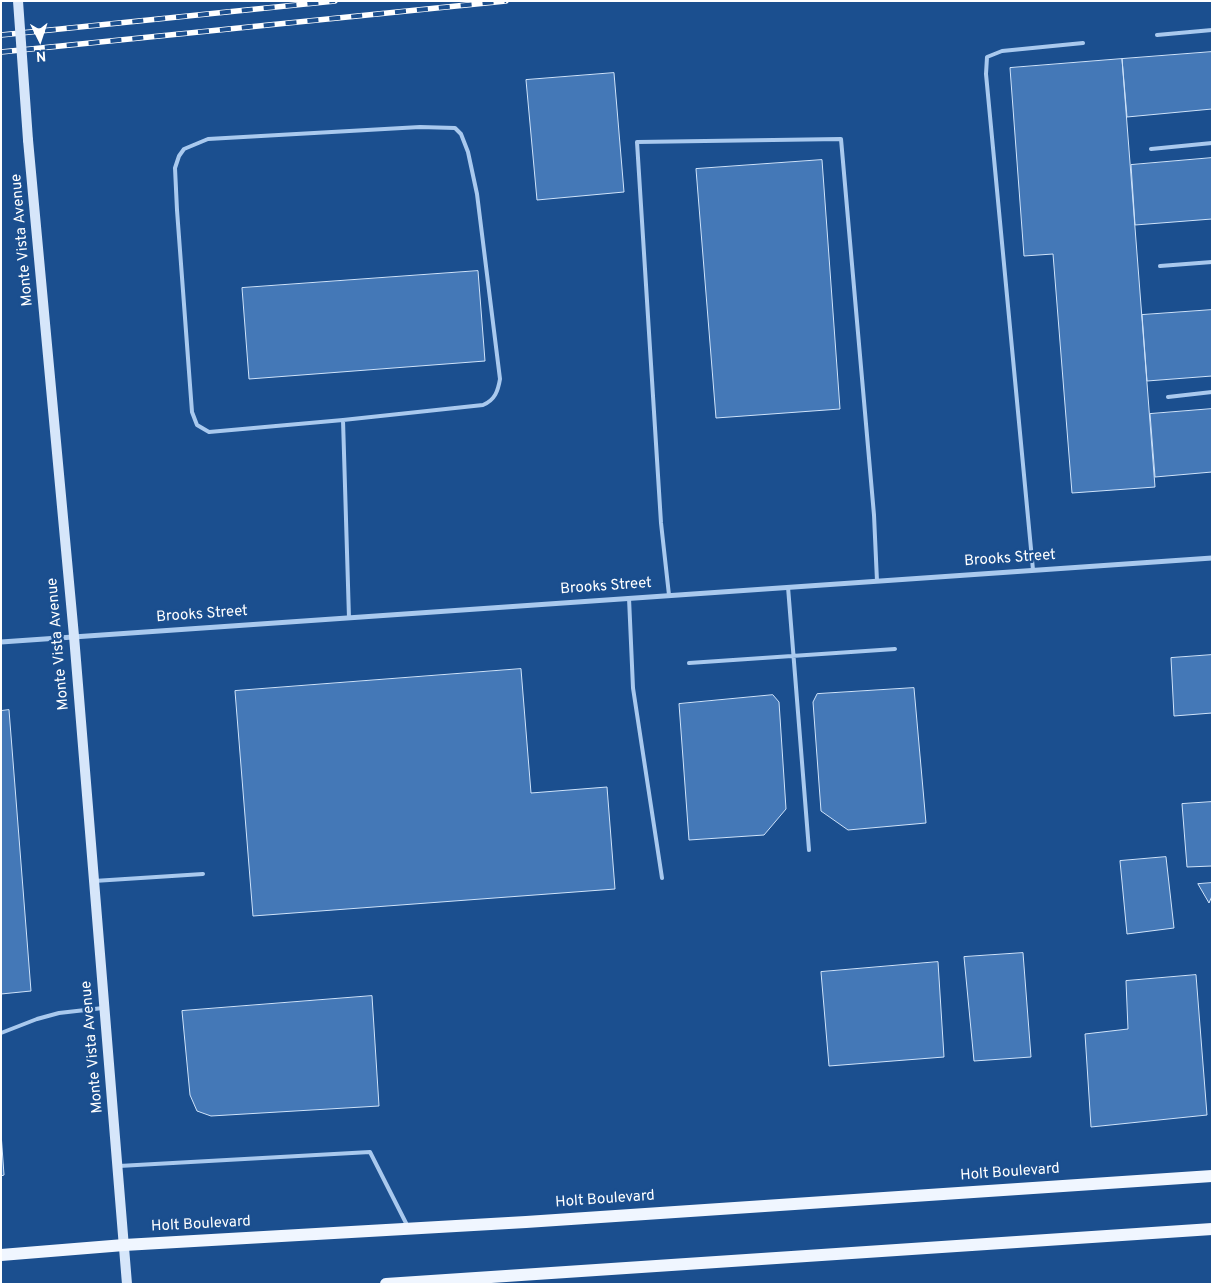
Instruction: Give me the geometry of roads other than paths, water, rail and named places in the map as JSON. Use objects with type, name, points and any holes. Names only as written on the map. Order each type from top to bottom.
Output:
[{"type":"main road","name":"Monte Vista Avenue","points":[[18,1],[28,140],[74,636],[127,1284]]},
{"type":"main road","name":"Holt Boulevard","points":[[1,1255],[124,1245],[409,1229],[1212,1176]]},
{"type":"main road","points":[[386,1284],[1212,1229]]},
{"type":"street","name":"Brooks Street","points":[[1,642],[1212,558]]},
{"type":"lane","points":[[1157,35],[1212,30]]},
{"type":"lane","points":[[1033,570],[986,74],[987,57],[1002,51],[1083,43]]},
{"type":"lane","points":[[420,127],[455,128],[461,134],[468,152],[478,194],[500,378],[498,389],[490,402],[483,405],[343,420],[209,432],[197,425],[192,412],[175,168],[179,156],[184,149],[208,139],[420,127]]},
{"type":"lane","points":[[669,595],[661,523],[637,142],[841,139],[874,515],[877,581]]},
{"type":"lane","points":[[1151,149],[1212,143]]},
{"type":"lane","points":[[1160,266],[1212,262]]},
{"type":"lane","points":[[1168,397],[1212,392]]},
{"type":"lane","points":[[343,420],[349,618]]},
{"type":"lane","points":[[788,587],[809,850]]},
{"type":"lane","points":[[629,598],[633,688],[662,878]]},
{"type":"lane","points":[[689,663],[895,649]]},
{"type":"lane","points":[[94,881],[204,874]]},
{"type":"lane","points":[[1,1034],[37,1019],[60,1013],[104,1008]]},
{"type":"lane","points":[[118,1166],[370,1152],[409,1229]]},
{"type":"railway","points":[[1,35],[335,1]]},
{"type":"railway","points":[[1,52],[506,1]]}]
